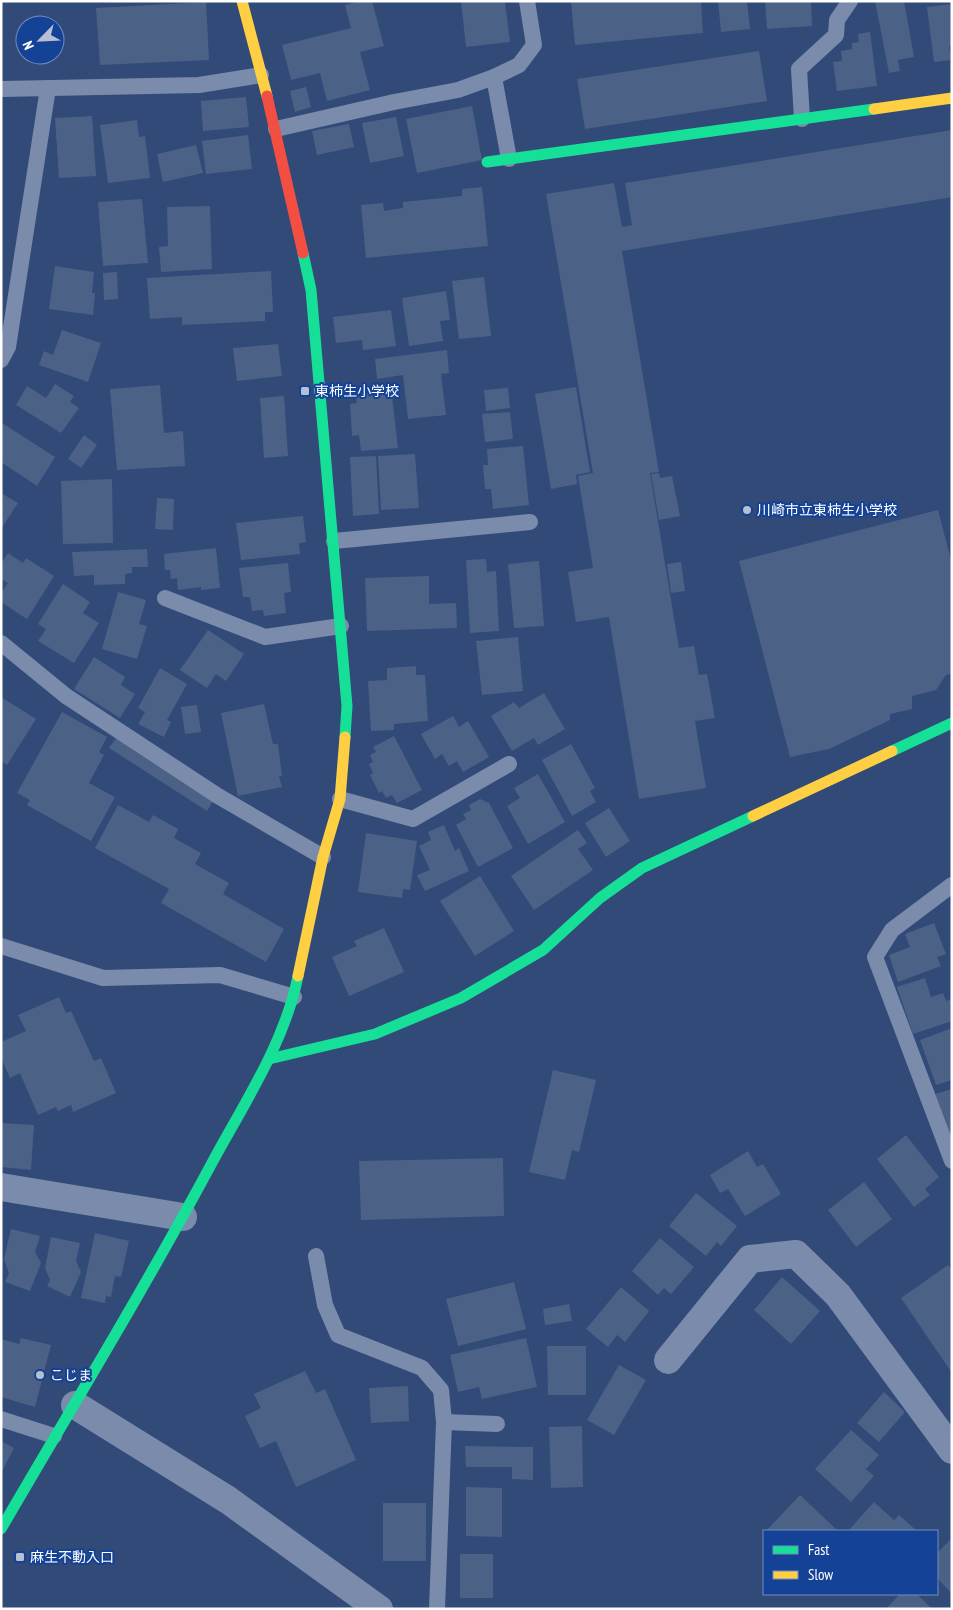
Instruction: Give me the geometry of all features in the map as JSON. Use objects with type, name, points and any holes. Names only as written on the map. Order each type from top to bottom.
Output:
[{"type":"street","points":[[1,1529],[183,1217],[270,1059],[294,997],[323,856],[340,799],[347,706],[311,290],[276,129],[242,1]]},
{"type":"street","points":[[487,162],[952,98]]},
{"type":"street","points":[[270,1059],[375,1034],[461,998],[543,950],[600,898],[642,868],[952,723]]},
{"type":"street","points":[[1,1187],[183,1217]]},
{"type":"street","points":[[668,1360],[750,1259],[796,1254],[838,1295],[952,1450]]},
{"type":"street","points":[[75,1404],[228,1500],[379,1609]]},
{"type":"lane","points":[[276,129],[394,102],[458,90],[494,77],[519,65],[534,45],[527,1]]},
{"type":"lane","points":[[802,119],[799,69],[836,35],[837,20],[850,1]]},
{"type":"lane","points":[[2,88],[199,85],[261,75]]},
{"type":"lane","points":[[494,77],[509,159]]},
{"type":"lane","points":[[1,360],[8,347],[48,88]]},
{"type":"lane","points":[[334,541],[530,522]]},
{"type":"lane","points":[[165,598],[265,637],[341,626]]},
{"type":"lane","points":[[1,643],[66,696],[218,796],[323,856]]},
{"type":"lane","points":[[340,799],[413,819],[509,764]]},
{"type":"lane","points":[[952,885],[892,930],[875,957],[952,1161]]},
{"type":"lane","points":[[1,946],[103,978],[220,975],[294,997]]},
{"type":"lane","points":[[316,1256],[325,1305],[338,1335],[422,1368],[441,1390],[444,1422],[437,1609]]},
{"type":"lane","points":[[1,1419],[54,1436]]},
{"type":"lane","points":[[444,1422],[497,1424]]},
{"type":"building","points":[[361,1],[372,1],[384,46],[360,52],[370,90],[327,101],[320,73],[291,80],[282,45],[351,28],[345,5]]},
{"type":"building","points":[[461,1],[505,1],[510,42],[466,47]]},
{"type":"building","points":[[571,1],[701,1],[703,33],[575,45]]},
{"type":"building","points":[[718,1],[747,1],[750,29],[721,32]]},
{"type":"building","points":[[765,1],[811,1],[812,26],[767,29]]},
{"type":"building","points":[[875,1],[904,1],[914,57],[898,60],[900,71],[889,73]]},
{"type":"building","points":[[206,2],[209,60],[100,65],[96,8]]},
{"type":"building","points":[[952,4],[952,46],[949,46],[951,60],[934,62],[927,7]]},
{"type":"building","points":[[870,32],[877,86],[837,91],[833,62],[842,61],[841,51],[852,49],[852,43],[859,42],[858,34]]},
{"type":"building","points":[[759,51],[767,101],[585,129],[577,79]]},
{"type":"building","points":[[306,87],[311,107],[295,112],[290,91]]},
{"type":"building","points":[[246,97],[249,127],[203,131],[201,101]]},
{"type":"building","points":[[472,106],[482,160],[417,173],[406,119]]},
{"type":"building","points":[[92,116],[96,176],[59,178],[55,118]]},
{"type":"building","points":[[396,117],[404,156],[370,163],[362,123]]},
{"type":"building","points":[[137,120],[139,137],[145,136],[150,178],[108,183],[100,125]]},
{"type":"building","points":[[349,124],[354,147],[317,155],[312,131]]},
{"type":"building","points":[[952,130],[952,197],[622,251],[659,472],[650,473],[679,648],[694,646],[699,675],[707,674],[715,718],[695,721],[706,788],[639,799],[609,617],[576,622],[568,572],[593,568],[578,476],[593,473],[546,194],[614,183],[622,227],[632,225],[625,183]]},
{"type":"building","points":[[248,135],[252,169],[206,174],[202,141]]},
{"type":"building","points":[[196,145],[203,173],[163,182],[157,154]]},
{"type":"building","points":[[482,187],[488,246],[366,258],[361,205],[383,203],[384,211],[403,208],[403,202],[462,196],[462,189]]},
{"type":"building","points":[[142,199],[148,263],[103,266],[98,202]]},
{"type":"building","points":[[210,206],[212,269],[161,272],[159,247],[168,246],[167,207]]},
{"type":"building","points":[[55,266],[94,272],[92,293],[95,293],[93,315],[49,309]]},
{"type":"building","points":[[271,271],[273,312],[265,312],[265,321],[182,325],[182,317],[150,319],[147,278]]},
{"type":"building","points":[[117,272],[118,299],[104,300],[103,273]]},
{"type":"building","points":[[484,277],[491,336],[459,339],[452,281]]},
{"type":"building","points":[[446,291],[450,320],[440,321],[443,341],[409,346],[402,298]]},
{"type":"building","points":[[391,310],[396,346],[363,350],[362,340],[336,343],[333,317]]},
{"type":"building","points":[[62,330],[101,343],[88,382],[39,365],[44,351],[53,355]]},
{"type":"building","points":[[278,344],[282,376],[237,381],[233,348]]},
{"type":"building","points":[[447,350],[449,373],[441,374],[446,415],[408,419],[403,375],[377,379],[375,359]]},
{"type":"building","points":[[55,384],[74,396],[70,402],[79,408],[61,433],[16,405],[27,386],[46,398]]},
{"type":"building","points":[[160,385],[164,433],[183,431],[185,466],[117,470],[110,389]]},
{"type":"building","points":[[391,387],[398,448],[361,451],[359,435],[352,436],[350,404],[357,403],[355,391]]},
{"type":"building","points":[[576,387],[590,472],[576,475],[577,484],[551,489],[535,394]]},
{"type":"building","points":[[508,388],[510,408],[486,411],[484,390]]},
{"type":"building","points":[[284,396],[288,456],[264,458],[260,398]]},
{"type":"building","points":[[510,412],[513,439],[485,442],[482,414]]},
{"type":"building","points":[[2,423],[55,457],[37,486],[1,462]]},
{"type":"building","points":[[84,435],[97,445],[81,468],[68,459]]},
{"type":"building","points":[[523,446],[529,505],[493,509],[491,489],[485,489],[483,465],[488,465],[487,449]]},
{"type":"building","points":[[415,454],[419,508],[381,510],[378,456]]},
{"type":"building","points":[[376,456],[379,514],[353,516],[350,457]]},
{"type":"building","points":[[659,473],[660,478],[672,476],[680,516],[659,520],[651,474]]},
{"type":"building","points":[[112,479],[113,543],[63,544],[61,481]]},
{"type":"building","points":[[1,493],[18,503],[1,529]]},
{"type":"building","points":[[157,498],[174,499],[173,530],[155,529]]},
{"type":"building","points":[[938,510],[952,564],[952,674],[946,675],[936,690],[912,696],[912,709],[890,714],[890,720],[829,749],[790,757],[739,561]]},
{"type":"building","points":[[303,516],[306,542],[299,543],[300,554],[241,560],[236,523]]},
{"type":"building","points":[[216,548],[220,588],[201,590],[201,587],[178,590],[177,578],[171,579],[170,570],[165,570],[164,554]]},
{"type":"building","points":[[147,549],[148,567],[132,567],[132,573],[125,574],[125,584],[94,585],[94,575],[74,576],[72,552]]},
{"type":"building","points":[[8,553],[23,563],[26,558],[54,576],[27,619],[1,602],[1,593],[8,583],[1,579],[1,564]]},
{"type":"building","points":[[486,559],[487,572],[496,571],[499,631],[470,633],[466,560]]},
{"type":"building","points":[[539,561],[544,626],[514,628],[508,564]]},
{"type":"building","points":[[681,562],[685,591],[671,593],[667,564]]},
{"type":"building","points":[[288,563],[291,592],[284,593],[286,613],[264,616],[263,610],[252,611],[250,597],[243,597],[239,568]]},
{"type":"building","points":[[429,576],[429,604],[456,603],[457,628],[367,631],[365,578]]},
{"type":"building","points":[[63,584],[90,602],[83,613],[99,623],[74,663],[38,641],[46,629],[38,624]]},
{"type":"building","points":[[118,592],[146,600],[139,624],[147,626],[137,659],[102,649]]},
{"type":"building","points":[[208,630],[244,654],[226,681],[216,674],[207,688],[180,670]]},
{"type":"building","points":[[518,637],[523,691],[482,695],[476,641]]},
{"type":"building","points":[[94,657],[125,677],[121,685],[135,694],[120,718],[74,689]]},
{"type":"building","points":[[416,666],[416,675],[425,675],[428,721],[394,724],[394,730],[371,731],[368,681],[387,680],[387,668]]},
{"type":"building","points":[[160,668],[187,684],[167,720],[171,722],[164,737],[138,724],[145,712],[138,708]]},
{"type":"building","points":[[544,693],[565,729],[538,745],[534,738],[512,751],[491,716],[514,702],[519,708]]},
{"type":"building","points":[[1,697],[36,719],[7,765],[1,761]]},
{"type":"building","points":[[264,704],[273,744],[278,744],[282,776],[279,776],[282,787],[238,796],[221,713]]},
{"type":"building","points":[[197,705],[201,732],[185,734],[181,707]]},
{"type":"building","points":[[62,712],[107,737],[99,752],[104,755],[89,783],[115,797],[91,841],[27,805],[30,800],[17,793]]},
{"type":"building","points":[[453,716],[459,727],[468,721],[489,757],[463,772],[457,761],[449,766],[442,754],[435,759],[421,734]]},
{"type":"building","points":[[394,736],[422,790],[397,803],[392,795],[386,798],[382,791],[379,793],[370,775],[373,773],[369,764],[373,762],[370,755],[376,752],[373,747]]},
{"type":"building","points":[[116,738],[213,801],[207,811],[109,748]]},
{"type":"building","points":[[571,744],[595,788],[590,791],[596,802],[572,816],[542,760]]},
{"type":"building","points":[[538,774],[565,822],[528,844],[507,806],[520,798],[514,788]]},
{"type":"building","points":[[480,799],[489,803],[513,848],[478,867],[456,825],[466,819],[463,814],[471,810],[469,805]]},
{"type":"building","points":[[118,805],[149,822],[153,815],[178,829],[174,838],[201,853],[195,864],[229,883],[223,894],[284,929],[266,962],[161,903],[169,889],[95,848]]},
{"type":"building","points":[[609,808],[630,841],[606,857],[585,823]]},
{"type":"building","points":[[444,825],[455,851],[459,848],[469,871],[425,891],[417,875],[430,870],[419,846],[431,840],[428,832]]},
{"type":"building","points":[[578,830],[587,843],[578,849],[593,870],[534,910],[511,876]]},
{"type":"building","points":[[366,833],[417,841],[410,890],[403,889],[402,898],[358,892]]},
{"type":"building","points":[[480,876],[514,931],[475,956],[440,901]]},
{"type":"building","points":[[934,923],[946,954],[937,957],[941,966],[898,982],[889,955],[910,947],[905,934]]},
{"type":"building","points":[[384,928],[404,972],[349,996],[332,957],[357,946],[354,941]]},
{"type":"building","points":[[925,978],[931,997],[943,993],[946,1001],[952,999],[952,1021],[913,1034],[897,987]]},
{"type":"building","points":[[59,997],[66,1013],[71,1011],[94,1061],[101,1058],[116,1093],[73,1112],[71,1105],[58,1111],[56,1107],[38,1115],[20,1073],[10,1078],[1,1058],[1,1042],[26,1031],[18,1015]]},
{"type":"building","points":[[952,1028],[952,1080],[936,1085],[920,1040]]},
{"type":"building","points":[[553,1070],[596,1080],[579,1152],[572,1150],[565,1180],[529,1172]]},
{"type":"building","points":[[952,1089],[952,1138],[935,1094]]},
{"type":"building","points":[[1,1123],[34,1125],[31,1170],[1,1167]]},
{"type":"building","points":[[906,1135],[939,1177],[925,1189],[930,1195],[914,1207],[877,1159]]},
{"type":"building","points":[[748,1151],[757,1167],[763,1164],[781,1194],[745,1216],[728,1189],[720,1193],[710,1175]]},
{"type":"building","points":[[503,1158],[504,1216],[361,1220],[359,1161]]},
{"type":"building","points":[[864,1182],[892,1219],[856,1247],[828,1210]]},
{"type":"building","points":[[696,1193],[737,1226],[721,1246],[717,1242],[706,1256],[669,1226]]},
{"type":"building","points":[[11,1229],[40,1236],[35,1252],[41,1263],[30,1291],[5,1282],[9,1273],[4,1259]]},
{"type":"building","points":[[95,1233],[129,1241],[121,1277],[115,1276],[111,1297],[106,1296],[105,1303],[81,1298]]},
{"type":"building","points":[[51,1237],[80,1243],[76,1261],[81,1272],[70,1297],[47,1286],[50,1280],[45,1268]]},
{"type":"building","points":[[660,1238],[694,1267],[671,1294],[664,1288],[658,1295],[632,1271]]},
{"type":"building","points":[[948,1265],[952,1270],[952,1373],[901,1298]]},
{"type":"building","points":[[782,1277],[820,1311],[791,1344],[754,1310]]},
{"type":"building","points":[[514,1282],[526,1329],[458,1346],[446,1299]]},
{"type":"building","points":[[621,1287],[649,1311],[625,1342],[617,1335],[608,1347],[586,1329]]},
{"type":"building","points":[[569,1304],[572,1321],[545,1325],[543,1309]]},
{"type":"building","points":[[21,1338],[51,1345],[35,1407],[1,1397],[1,1339],[19,1344]]},
{"type":"building","points":[[526,1338],[537,1387],[482,1399],[479,1387],[458,1392],[450,1355]]},
{"type":"building","points":[[547,1346],[586,1346],[586,1395],[548,1395]]},
{"type":"building","points":[[619,1365],[646,1380],[614,1435],[587,1420]]},
{"type":"building","points":[[305,1371],[316,1393],[325,1389],[356,1460],[296,1487],[276,1441],[260,1448],[245,1416],[261,1408],[254,1394]]},
{"type":"building","points":[[408,1386],[409,1421],[371,1423],[369,1388]]},
{"type":"building","points":[[884,1392],[905,1412],[879,1442],[857,1423]]},
{"type":"building","points":[[582,1426],[583,1487],[551,1488],[549,1427]]},
{"type":"building","points":[[851,1430],[879,1455],[866,1469],[874,1476],[851,1502],[815,1469]]},
{"type":"building","points":[[1,1441],[14,1448],[1,1473]]},
{"type":"building","points":[[465,1446],[533,1447],[533,1480],[512,1479],[512,1467],[466,1467]]},
{"type":"building","points":[[466,1487],[502,1488],[502,1537],[466,1536]]},
{"type":"building","points":[[800,1495],[837,1530],[767,1530]]},
{"type":"building","points":[[874,1502],[894,1520],[899,1515],[916,1530],[849,1530]]},
{"type":"building","points":[[383,1503],[426,1503],[426,1561],[383,1561]]},
{"type":"building","points":[[952,1538],[952,1594],[938,1579],[938,1552]]},
{"type":"building","points":[[460,1554],[493,1554],[493,1598],[460,1598]]},
{"type":"building","points":[[899,1595],[918,1595],[932,1609],[886,1609]]},
{"type":"traffic: fast","points":[[487,162],[874,109]]},
{"type":"traffic: fast","points":[[303,253],[311,290],[347,706],[345,737]]},
{"type":"traffic: fast","points":[[892,751],[952,723]]},
{"type":"traffic: fast","points":[[269,1059],[375,1034],[461,998],[543,950],[600,898],[642,868],[753,816]]},
{"type":"traffic: fast","points":[[1,1529],[188,1208],[251,1094],[284,1024],[298,976]]},
{"type":"traffic: slow","points":[[242,1],[267,96]]},
{"type":"traffic: slow","points":[[874,109],[952,98]]},
{"type":"traffic: slow","points":[[298,976],[323,857],[340,799],[345,737]]},
{"type":"traffic: slow","points":[[753,816],[892,751]]},
{"type":"traffic: jam","points":[[267,96],[303,253]]},
{"type":"place","name":"東柿生小学校","points":[[305,391]]},
{"type":"place","name":"川崎市立東柿生小学校","points":[[747,510]]},
{"type":"place","name":"こじま","points":[[40,1375]]},
{"type":"place","name":"麻生不動入口","points":[[20,1557]]}]
